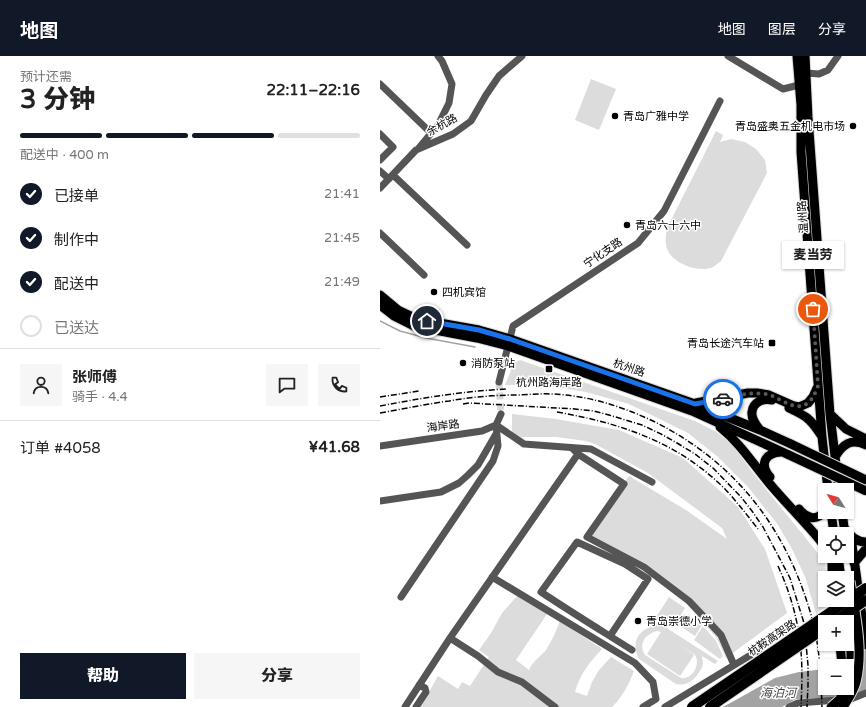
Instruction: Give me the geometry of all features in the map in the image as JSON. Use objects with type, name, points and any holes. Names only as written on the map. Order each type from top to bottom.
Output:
[{"type":"highway","name":"杭鞍高架路","points":[[692,707],[866,588]]},
{"type":"highway","points":[[844,615],[866,600]]},
{"type":"highway","name":"杭鞍高架路","points":[[710,707],[818,633]]},
{"type":"main road","name":"温州路","points":[[797,56],[808,117],[830,414],[838,483]]},
{"type":"main road","name":"温州路","points":[[800,56],[801,152],[822,437],[827,483]]},
{"type":"main road","name":"温州路","points":[[801,78],[805,56]]},
{"type":"main road","name":"杭州路","points":[[380,295],[398,310],[417,319],[479,330],[686,408],[866,491]]},
{"type":"main road","name":"杭州路","points":[[380,305],[394,316],[414,326],[477,338],[509,342],[695,404],[760,430],[866,480]]},
{"type":"main road","points":[[695,404],[748,393],[757,393],[769,395],[799,407],[808,403],[813,397],[818,386]]},
{"type":"main road","points":[[760,430],[753,420],[752,412],[758,402],[762,399],[767,399],[773,400],[804,415],[812,422],[822,437]]},
{"type":"main road","points":[[830,414],[846,428],[866,439]]},
{"type":"main road","points":[[710,418],[730,435],[742,448],[772,486],[818,538]]},
{"type":"main road","points":[[835,457],[839,450],[851,442],[855,441],[866,445]]},
{"type":"main road","points":[[785,453],[773,453],[768,456],[764,462],[766,472],[804,515],[814,518],[818,516]]},
{"type":"main road","points":[[854,539],[860,556],[854,571]]},
{"type":"main road","points":[[854,596],[866,645]]},
{"type":"main road","points":[[843,707],[856,683],[859,654],[854,605]]},
{"type":"main road","points":[[845,607],[849,632],[850,659]]},
{"type":"main road","points":[[831,707],[840,699],[841,695]]},
{"type":"main road","points":[[843,695],[843,707]]},
{"type":"street","points":[[416,150],[438,125],[449,103],[452,84],[442,61],[438,56]]},
{"type":"street","name":"余杭路","points":[[380,188],[416,150],[453,134],[471,121],[499,76],[522,56]]},
{"type":"street","points":[[728,56],[783,89],[801,78],[819,74],[828,70],[838,56]]},
{"type":"street","points":[[380,84],[431,133]]},
{"type":"street","name":"宁化支路","points":[[509,342],[513,326],[638,243],[664,211],[720,101]]},
{"type":"street","points":[[380,134],[393,147],[380,160]]},
{"type":"street","points":[[380,171],[391,177],[468,245]]},
{"type":"street","points":[[380,233],[424,275]]},
{"type":"street","points":[[499,382],[509,342]]},
{"type":"street","points":[[401,597],[493,461],[498,446],[496,424],[501,414]]},
{"type":"street","points":[[496,424],[524,444],[591,449],[652,482]]},
{"type":"street","name":"海岸路","points":[[380,446],[482,431],[496,424]]},
{"type":"street","points":[[380,501],[441,492],[459,483],[478,465],[496,434]]},
{"type":"street","points":[[572,448],[578,454],[624,484],[587,537],[644,567],[689,601],[721,635],[734,665]]},
{"type":"street","points":[[405,707],[450,638],[578,454]]},
{"type":"street","points":[[610,636],[648,579],[625,564],[577,542],[541,592],[570,611],[632,650]]},
{"type":"street","points":[[492,577],[635,663],[653,682],[656,699],[643,707]]},
{"type":"street","points":[[564,620],[570,611]]},
{"type":"street","points":[[450,638],[478,656],[498,672],[522,682],[555,707]]},
{"type":"street","points":[[665,707],[759,650]]},
{"type":"street","points":[[416,707],[426,692],[425,688],[419,685]]},
{"type":"street","points":[[789,707],[798,703],[851,699],[866,694]]},
{"type":"shaded area","points":[[591,79],[616,89],[599,130],[575,120]]},
{"type":"shaded area","points":[[716,131],[723,135],[720,142],[731,139],[745,142],[756,149],[765,160],[767,173],[721,261],[713,267],[707,269],[692,268],[672,257],[666,245],[666,235],[668,226]]},
{"type":"shaded area","points":[[520,360],[695,421],[715,431],[732,444],[753,473],[818,553],[818,563],[825,563],[826,571],[818,571],[818,607],[826,607],[816,614],[806,579],[792,549],[778,525],[748,487],[718,457],[688,433],[629,404],[586,392],[551,386],[505,385],[514,363]]},
{"type":"shaded area","points":[[512,414],[556,419],[619,430],[683,458],[738,507],[765,549],[787,613],[726,658],[716,637],[688,605],[643,570],[587,537],[629,476],[686,510],[727,539],[722,528],[648,473],[595,444],[586,441],[556,437],[521,437],[512,432]]},
{"type":"shaded area","points":[[518,595],[547,614],[516,660],[529,670],[546,650],[560,621],[602,649],[586,669],[575,692],[587,696],[592,682],[599,670],[611,657],[634,671],[625,690],[616,703],[612,707],[413,707],[420,694],[426,697],[438,676],[458,689],[462,682],[470,686],[489,657],[479,650],[491,633],[502,613]]},
{"type":"shaded area","points":[[669,597],[685,608],[673,628],[656,617]]},
{"type":"shaded area","points":[[684,614],[702,625],[695,636],[677,624]]},
{"type":"shaded area","points":[[651,618],[718,661],[715,664],[702,656],[703,663],[696,677],[685,684],[676,684],[639,659],[636,648],[637,638],[639,634],[647,628],[653,626],[648,622]],"holes":[[[653,632],[661,632],[647,654],[680,676],[694,655],[677,643],[695,655],[697,659],[696,667],[689,677],[681,678],[645,655],[642,647],[646,637]]]},
{"type":"shaded area","points":[[703,626],[716,641],[723,656],[720,659],[694,640]]},
{"type":"water","name":"海泊河","points":[[866,644],[866,691],[854,697],[796,699],[782,707],[723,707],[775,678],[799,672],[818,670],[818,695],[854,695],[854,659],[846,659]]},
{"type":"waterway","points":[[380,321],[400,331],[426,338],[475,347]]},
{"type":"tunnel","points":[[499,382],[501,414]]},
{"type":"railway","points":[[380,406],[443,395],[507,389]]},
{"type":"railway","points":[[380,397],[419,391]]},
{"type":"railway","points":[[380,413],[474,397],[559,394],[588,398],[621,408],[653,421],[683,438],[710,457],[735,479],[756,504],[774,530],[790,559],[803,589],[813,622],[820,664],[822,707]]},
{"type":"railway","points":[[463,404],[469,403],[594,411],[642,425],[661,434],[695,454],[713,468],[741,497],[752,511],[763,527],[790,578],[804,623],[808,665],[807,707]]},
{"type":"railway","points":[[557,412],[603,422],[647,437],[668,447],[688,459],[725,489],[758,529]]},
{"type":"railway","points":[[778,566],[791,600],[798,627],[802,663],[801,707]]},
{"type":"way so far","points":[[723,399],[748,393],[757,393],[769,395],[799,407],[808,403],[813,397],[818,386],[813,309]]},
{"type":"place","name":"青岛广雅中学","points":[[615,116]]},
{"type":"place","name":"青岛盛奥五金机电市场","points":[[853,126]]},
{"type":"place","name":"青岛六十六中","points":[[627,225]]},
{"type":"place","name":"四机宾馆","points":[[434,292]]},
{"type":"place","name":"麦当劳","points":[[813,309]]},
{"type":"place","name":"青岛长途汽车站","points":[[772,343]]},
{"type":"place","name":"消防泵站","points":[[463,363]]},
{"type":"place","name":"杭州路海岸路","points":[[549,369]]},
{"type":"place","name":"青岛崇德小学","points":[[638,621]]},
{"type":"route","points":[[427,321],[479,330],[502,336],[695,404],[723,399]]}]
